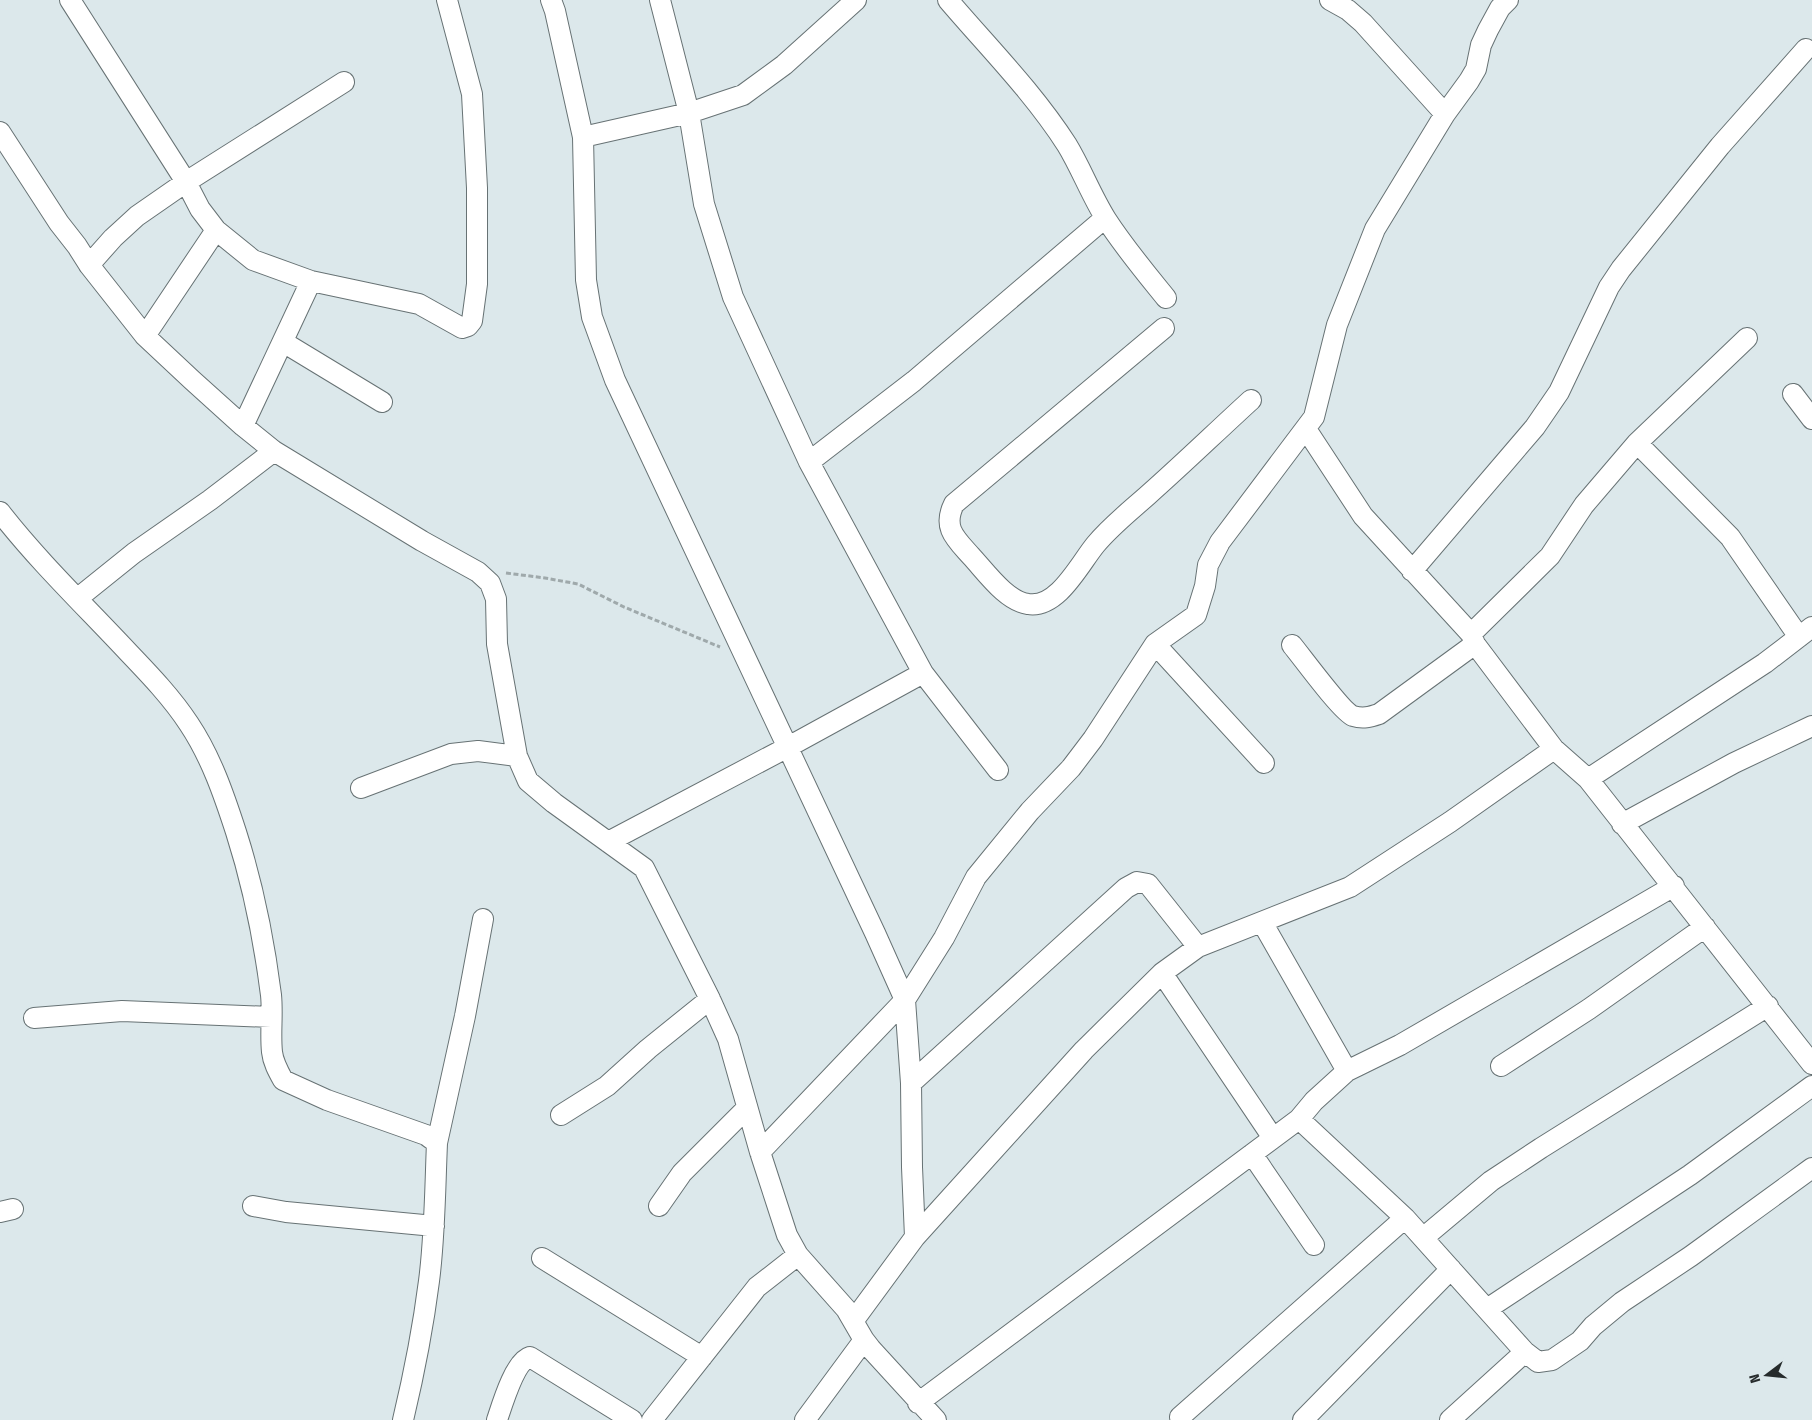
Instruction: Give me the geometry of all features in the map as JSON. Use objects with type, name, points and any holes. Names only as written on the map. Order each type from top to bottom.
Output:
[{"type":"street","points":[[70,0],[186,182],[200,209],[216,230],[253,260],[310,281],[419,304],[462,328],[472,322],[476,284],[477,188],[472,94],[446,0]]},
{"type":"street","points":[[551,0],[556,11],[583,137],[586,280],[592,317],[615,380],[905,1000],[912,1083],[912,1167],[915,1237]]},
{"type":"street","points":[[660,0],[689,113],[704,204],[732,297],[809,462],[923,673],[998,770]]},
{"type":"street","points":[[583,137],[689,113],[743,94],[784,65],[856,0]]},
{"type":"street","points":[[948,0],[1031,96],[1067,145],[1106,218],[1166,298]]},
{"type":"street","points":[[1330,0],[1348,10],[1363,22],[1445,114]]},
{"type":"street","points":[[760,1152],[905,1000],[944,938],[976,877],[1088,746],[1155,644],[1196,615],[1205,586],[1208,565],[1220,542],[1314,417],[1337,325],[1374,229],[1445,114],[1476,69],[1481,45],[1500,8],[1508,0]]},
{"type":"street","points":[[1412,571],[1535,427],[1559,392],[1609,287],[1621,269],[1720,146],[1806,49]]},
{"type":"street","points":[[89,264],[137,216],[186,182],[344,82]]},
{"type":"street","points":[[0,132],[54,216],[145,336],[243,426],[274,451],[422,541],[478,572],[490,583],[496,600],[497,644],[517,756],[528,781],[554,803],[644,868],[728,1039],[781,1220],[798,1255],[846,1309],[864,1340],[918,1403],[936,1420]]},
{"type":"street","points":[[809,462],[914,381],[1106,218]]},
{"type":"street","points":[[145,336],[216,230]]},
{"type":"street","points":[[243,426],[310,281]]},
{"type":"street","points":[[1164,328],[954,504],[949,515],[950,527],[956,539],[1005,593],[1029,605],[1045,602],[1060,592],[1095,545],[1113,525],[1251,400]]},
{"type":"street","points":[[1292,645],[1351,715],[1366,718],[1379,714],[1473,639],[1550,556],[1584,505],[1637,443],[1747,338]]},
{"type":"street","points":[[283,342],[382,402]]},
{"type":"street","points":[[1793,394],[1812,419]]},
{"type":"street","points":[[1306,429],[1363,516],[1473,639],[1554,749],[1588,778],[1622,824],[1674,886],[1810,1057]]},
{"type":"street","points":[[1588,778],[1765,663],[1805,632],[1730,537],[1637,443]]},
{"type":"street","points":[[78,598],[134,553],[210,500],[274,451]]},
{"type":"street","points":[[0,512],[53,574],[157,682],[190,725],[217,779],[239,841],[258,913],[271,996],[272,1052],[283,1080],[327,1100],[426,1135],[437,1143]]},
{"type":"street","points":[[1155,644],[1264,763]]},
{"type":"street","points":[[608,842],[923,673]]},
{"type":"street","points":[[1622,824],[1734,762],[1812,726]]},
{"type":"street","points":[[854,1320],[915,1237],[1084,1050],[1162,973],[1198,947],[1350,887],[1450,822],[1554,749]]},
{"type":"street","points":[[361,788],[451,754],[478,751],[517,756]]},
{"type":"street","points":[[912,1083],[1126,888],[1137,882],[1148,884],[1198,947]]},
{"type":"street","points":[[918,1403],[1298,1119],[1314,1101],[1347,1071],[1400,1045],[1674,886]]},
{"type":"street","points":[[403,1420],[417,1354],[429,1279],[434,1226],[437,1143],[465,1016],[483,919]]},
{"type":"street","points":[[1262,922],[1347,1071]]},
{"type":"street","points":[[1501,1066],[1589,1009],[1705,927]]},
{"type":"street","points":[[1162,973],[1273,1138]]},
{"type":"street","points":[[561,1115],[608,1086],[648,1049],[710,999]]},
{"type":"street","points":[[1423,1238],[1500,1176],[1549,1143],[1768,1006]]},
{"type":"street","points":[[34,1018],[122,1011],[271,1017]]},
{"type":"street","points":[[1487,1309],[1690,1175],[1812,1086]]},
{"type":"street","points":[[660,1206],[682,1173],[747,1108]]},
{"type":"street","points":[[1298,1119],[1404,1218],[1525,1352],[1538,1362],[1552,1360],[1580,1341],[1593,1326],[1622,1302],[1692,1256],[1812,1168]]},
{"type":"street","points":[[1252,1154],[1314,1245]]},
{"type":"street","points":[[253,1206],[286,1212],[434,1226]]},
{"type":"street","points":[[1180,1417],[1404,1218]]},
{"type":"street","points":[[652,1420],[757,1288],[798,1255]]},
{"type":"street","points":[[542,1258],[702,1357]]},
{"type":"street","points":[[1303,1420],[1451,1269]]},
{"type":"street","points":[[805,1420],[864,1340]]},
{"type":"street","points":[[1450,1420],[1525,1352]]},
{"type":"street","points":[[497,1420],[502,1403],[519,1365],[524,1359],[530,1358],[632,1420]]},
{"type":"path","points":[[478,572],[520,574],[578,584],[624,607],[744,657]]}]
